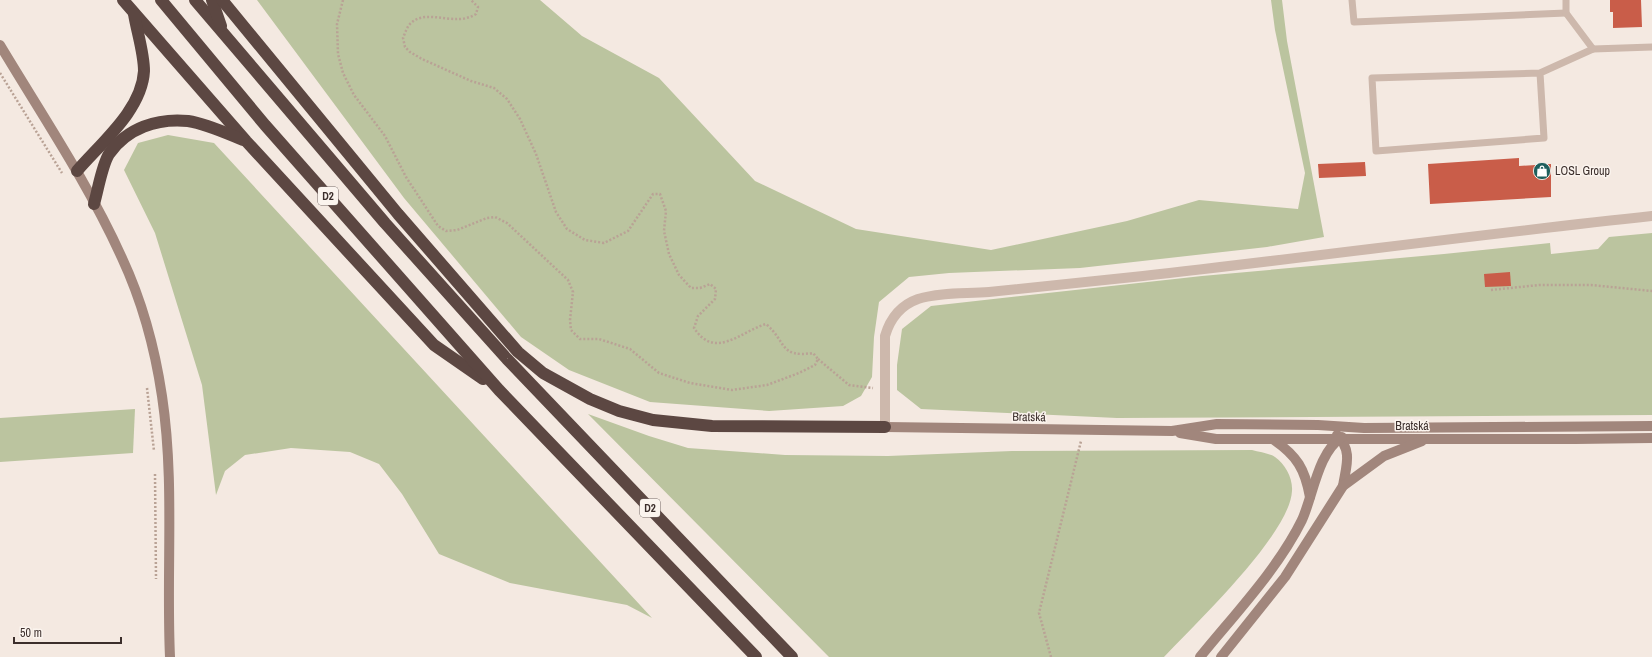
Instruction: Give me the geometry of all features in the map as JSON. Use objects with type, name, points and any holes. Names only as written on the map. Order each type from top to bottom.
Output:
[{"type":"highway","points":[[123,0],[246,141],[434,345],[498,390]]},
{"type":"highway","name":"D2","points":[[161,0],[265,125],[498,390],[756,657]]},
{"type":"highway","name":"D2","points":[[196,0],[224,35],[385,223],[507,359],[792,657]]},
{"type":"highway","points":[[212,0],[224,35]]},
{"type":"highway","points":[[222,0],[398,214],[518,352],[543,373],[590,399],[620,411],[654,420],[712,426],[885,427]]},
{"type":"highway","points":[[77,171],[125,118],[140,90],[144,70],[134,13]]},
{"type":"highway","points":[[94,204],[100,178],[109,154],[122,140],[140,127],[163,121],[188,121],[213,128],[246,141]]},
{"type":"main road","points":[[0,45],[77,171],[122,258],[137,296],[152,342],[162,396],[168,490],[168,617],[170,657]]},
{"type":"main road","name":"Bratská","points":[[885,427],[1083,431],[1172,431],[1217,424],[1318,425],[1364,428],[1652,426]]},
{"type":"main road","points":[[1318,425],[1333,431],[1346,446],[1348,456],[1343,486]]},
{"type":"main road","points":[[1200,657],[1279,559],[1306,511],[1330,447],[1340,438],[1355,430],[1364,428]]},
{"type":"main road","name":"Bratská","points":[[1172,431],[1216,439],[1274,440],[1340,438],[1652,438]]},
{"type":"main road","points":[[1221,657],[1285,577],[1343,486],[1384,456],[1426,439]]},
{"type":"main road","points":[[1274,440],[1288,449],[1298,460],[1308,484],[1310,497]]},
{"type":"street","points":[[885,427],[886,389],[884,336],[888,325],[903,307],[916,300],[932,296],[975,293],[1155,274],[1536,228],[1652,216]]},
{"type":"lane","points":[[1352,0],[1354,22],[1566,14]]},
{"type":"lane","points":[[1566,0],[1566,14],[1593,49]]},
{"type":"lane","points":[[1540,73],[1544,138],[1376,151],[1372,78],[1540,73],[1593,49],[1652,47]]},
{"type":"path","points":[[343,0],[337,24],[338,54],[343,73],[354,95],[385,136],[406,177],[438,226],[446,231],[457,230],[487,218],[495,217],[506,223],[568,280],[573,292],[570,320],[571,330],[580,339],[599,339],[630,349],[659,373],[690,383],[732,390],[767,385],[810,368],[815,365],[818,359]]},
{"type":"path","points":[[471,0],[478,7],[476,14],[469,17],[459,19],[422,17],[415,19],[409,25],[403,38],[405,47],[410,52],[422,59],[471,81],[494,88],[507,99],[520,119],[536,154],[556,212],[567,229],[585,240],[604,243],[628,231],[653,194],[660,194],[666,211],[664,231],[669,254],[679,275],[691,288],[700,288],[710,284],[716,289],[715,299],[698,316],[694,328],[700,337],[712,344],[731,341],[756,327],[766,324],[774,331],[784,348],[795,355],[813,353],[849,385],[886,389]]},
{"type":"path","points":[[0,73],[64,176]]},
{"type":"path","points":[[1491,290],[1539,285],[1591,285],[1652,291]]},
{"type":"path","points":[[147,386],[154,452]]},
{"type":"path","points":[[1051,657],[1039,613],[1083,431]]},
{"type":"path","points":[[155,473],[156,580]]},
{"type":"green space","points":[[257,0],[540,0],[582,36],[659,78],[755,181],[856,229],[991,250],[1127,221],[1199,200],[1298,209],[1305,173],[1275,30],[1271,0],[1282,0],[1287,41],[1324,237],[1267,247],[1080,268],[949,273],[909,277],[879,302],[874,337],[872,377],[861,396],[843,406],[769,411],[650,402],[569,370],[521,337],[404,198]]},
{"type":"green space","points":[[168,135],[214,143],[652,618],[627,605],[510,583],[439,554],[402,494],[379,464],[350,452],[291,448],[245,455],[225,471],[216,495],[202,385],[155,233],[124,170],[138,143]]},
{"type":"green space","points":[[1652,233],[1652,415],[1117,418],[921,409],[897,390],[897,365],[902,329],[931,306],[1202,276],[1550,243],[1551,254],[1598,249],[1609,237]]},
{"type":"green space","points":[[135,409],[133,453],[0,462],[0,418]]},
{"type":"green space","points":[[588,414],[688,448],[785,455],[888,456],[1012,451],[1252,450],[1270,454],[1279,460],[1290,476],[1292,491],[1287,509],[1276,530],[1259,554],[1218,601],[1164,657],[829,657]]},
{"type":"building","points":[[1610,0],[1641,0],[1642,27],[1613,28],[1613,12],[1610,12]]},
{"type":"building","points":[[1519,158],[1519,166],[1551,164],[1551,197],[1430,204],[1428,164]]},
{"type":"building","points":[[1365,162],[1366,176],[1319,178],[1318,164]]},
{"type":"building","points":[[1510,272],[1511,286],[1485,287],[1484,274]]},
{"type":"place","name":"LOSL Group","points":[[1542,171]]}]
